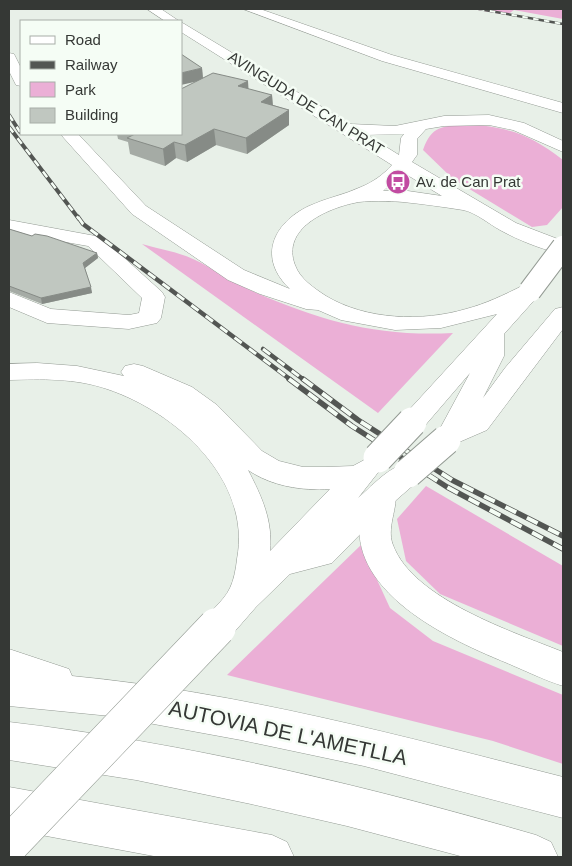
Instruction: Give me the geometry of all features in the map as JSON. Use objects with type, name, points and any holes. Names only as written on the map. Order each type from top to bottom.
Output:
[{"type":"main road","points":[[153,9],[171,20]]},
{"type":"main road","points":[[249,9],[387,58],[563,108]]},
{"type":"main road","points":[[286,9],[374,39]]},
{"type":"main road","name":"AVINGUDA DE CAN PRAT","points":[[182,27],[470,206],[509,227],[559,245],[563,254]]},
{"type":"main road","points":[[418,53],[521,82]]},
{"type":"main road","points":[[9,57],[20,80]]},
{"type":"main road","points":[[346,128],[382,131],[420,127],[458,119],[489,120],[518,126],[563,147]]},
{"type":"main road","points":[[330,308],[304,292],[291,277],[283,263],[280,250],[283,238],[298,221],[319,208],[382,184],[403,163],[408,155],[409,138],[420,127]]},
{"type":"main road","points":[[70,135],[139,210],[236,275],[300,301],[388,322],[438,321],[463,317],[493,307],[530,291]]},
{"type":"main road","points":[[346,198],[401,196],[470,206]]},
{"type":"main road","points":[[9,226],[94,241],[154,297],[149,318],[129,322],[47,316],[9,299]]},
{"type":"main road","points":[[9,845],[244,597],[281,562],[321,554],[412,422],[530,291],[559,245]]},
{"type":"main road","points":[[9,355],[35,353],[79,357],[143,374],[176,389],[209,412],[247,454],[267,469],[285,475],[331,479],[373,476],[408,473],[449,437],[477,423],[563,314]]},
{"type":"main road","points":[[449,437],[492,356],[494,333]]},
{"type":"main road","points":[[9,372],[53,370],[118,383],[159,402],[210,443],[246,491],[254,518],[256,538],[254,559],[244,597]]},
{"type":"main road","points":[[373,476],[377,513],[376,544],[386,565],[402,586],[422,604],[464,627],[563,669]]},
{"type":"main road","points":[[9,666],[110,698]]},
{"type":"main road","name":"AUTOVIA DE L'AMETLLA","points":[[9,688],[110,698],[364,746],[563,798]]},
{"type":"main road","points":[[9,741],[152,763],[281,789],[488,842],[536,857]]},
{"type":"main road","points":[[9,808],[272,857]]},
{"type":"green space","points":[[472,9],[563,9],[563,19],[514,10],[507,15]]},
{"type":"green space","points":[[466,124],[494,127],[517,133],[551,151],[563,160],[563,207],[547,225],[532,227],[453,179],[423,150],[426,142],[434,132],[444,127]]},
{"type":"green space","points":[[142,244],[175,252],[208,266],[236,283],[276,301],[349,325],[425,334],[453,333],[378,413]]},
{"type":"green space","points":[[426,486],[563,566],[563,646],[440,594],[406,561],[397,519]]},
{"type":"green space","points":[[361,545],[390,608],[433,641],[563,695],[563,764],[493,741],[227,675]]},
{"type":"building","points":[[182,55],[202,68],[182,73]]},
{"type":"building","points":[[213,73],[248,81],[238,86],[272,95],[261,102],[289,110],[246,138],[214,129],[185,145],[174,142],[163,149],[127,138],[133,135],[182,135],[182,88]]},
{"type":"building","points":[[9,229],[32,236],[35,234],[47,236],[97,253],[83,263],[91,287],[41,298],[9,286]]},
{"type":"railway","points":[[479,9],[563,24]]},
{"type":"railway","points":[[9,115],[20,132]]},
{"type":"railway","points":[[9,127],[79,219]]},
{"type":"railway","points":[[78,217],[83,224],[291,380]]},
{"type":"railway","points":[[263,349],[304,380]]},
{"type":"railway","points":[[289,379],[352,426],[447,487],[563,549]]},
{"type":"railway","points":[[303,379],[358,420],[452,480],[563,536]]},
{"type":"place","name":"Av. de Can Prat","points":[[398,182]]}]
